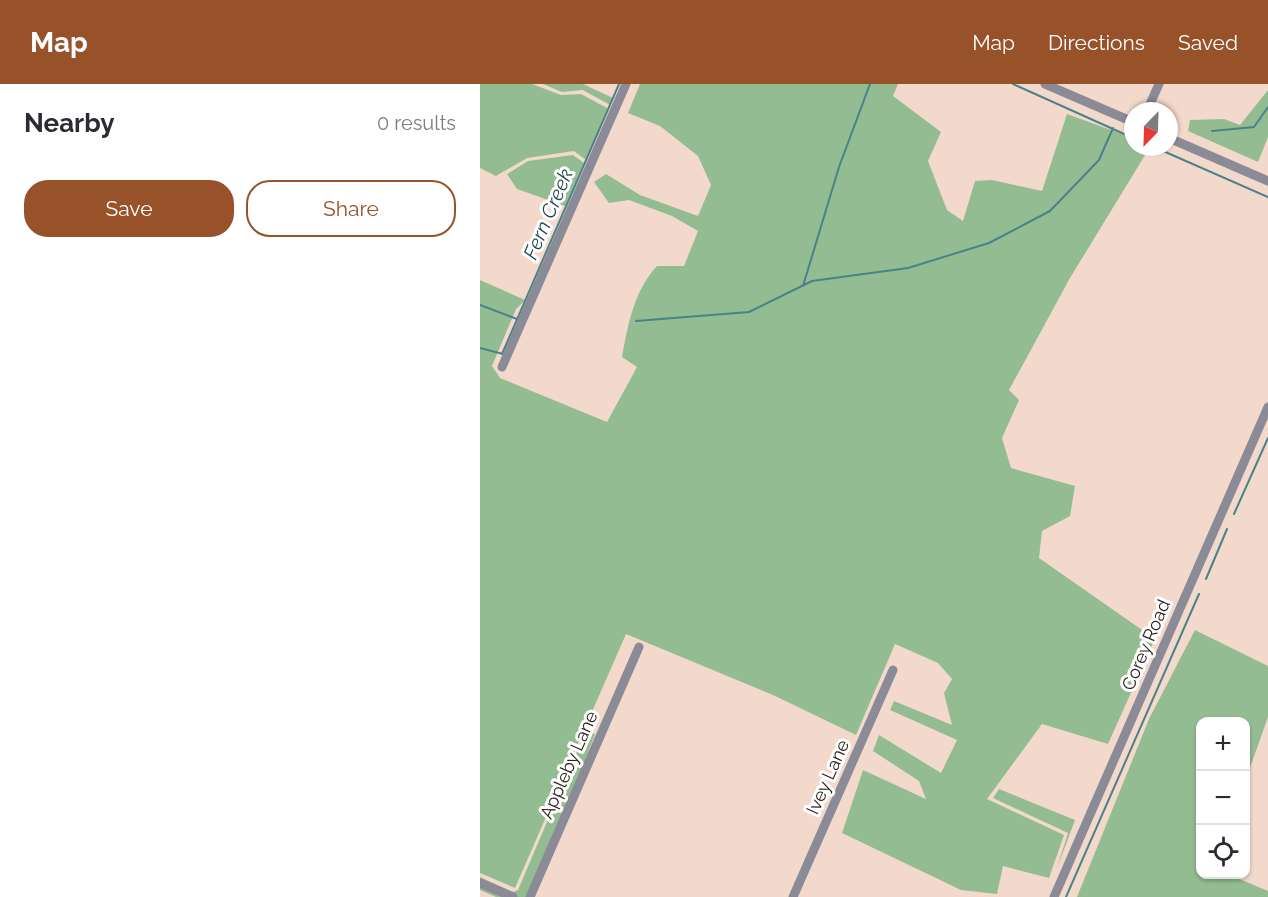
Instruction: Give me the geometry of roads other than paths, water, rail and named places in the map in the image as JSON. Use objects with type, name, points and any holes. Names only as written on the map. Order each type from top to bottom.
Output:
[{"type":"street","points":[[502,367],[626,84]]},
{"type":"street","points":[[1045,84],[1124,118]]},
{"type":"street","points":[[1151,102],[1159,84]]},
{"type":"street","points":[[1178,142],[1268,181]]},
{"type":"street","name":"Corey Road","points":[[1054,897],[1268,407]]},
{"type":"street","name":"Appleby Lane","points":[[530,897],[639,647]]},
{"type":"street","name":"Ivey Lane","points":[[793,897],[893,670]]},
{"type":"street","points":[[480,883],[513,897]]},
{"type":"waterway","name":"Fern Creek","points":[[502,354],[619,84]]},
{"type":"waterway","points":[[803,286],[839,167],[870,84]]},
{"type":"waterway","points":[[1013,84],[1124,134]]},
{"type":"waterway","points":[[1212,131],[1254,127],[1268,107]]},
{"type":"waterway","points":[[636,321],[749,312],[812,281],[908,268],[989,243],[1050,211],[1099,160],[1113,128]]},
{"type":"waterway","points":[[1175,156],[1268,197]]},
{"type":"waterway","name":"Fern Creek","points":[[480,305],[517,319]]},
{"type":"waterway","points":[[480,348],[503,354]]},
{"type":"waterway","points":[[1234,514],[1268,438]]},
{"type":"waterway","points":[[1206,579],[1227,529]]},
{"type":"waterway","points":[[1066,897],[1199,594]]}]
